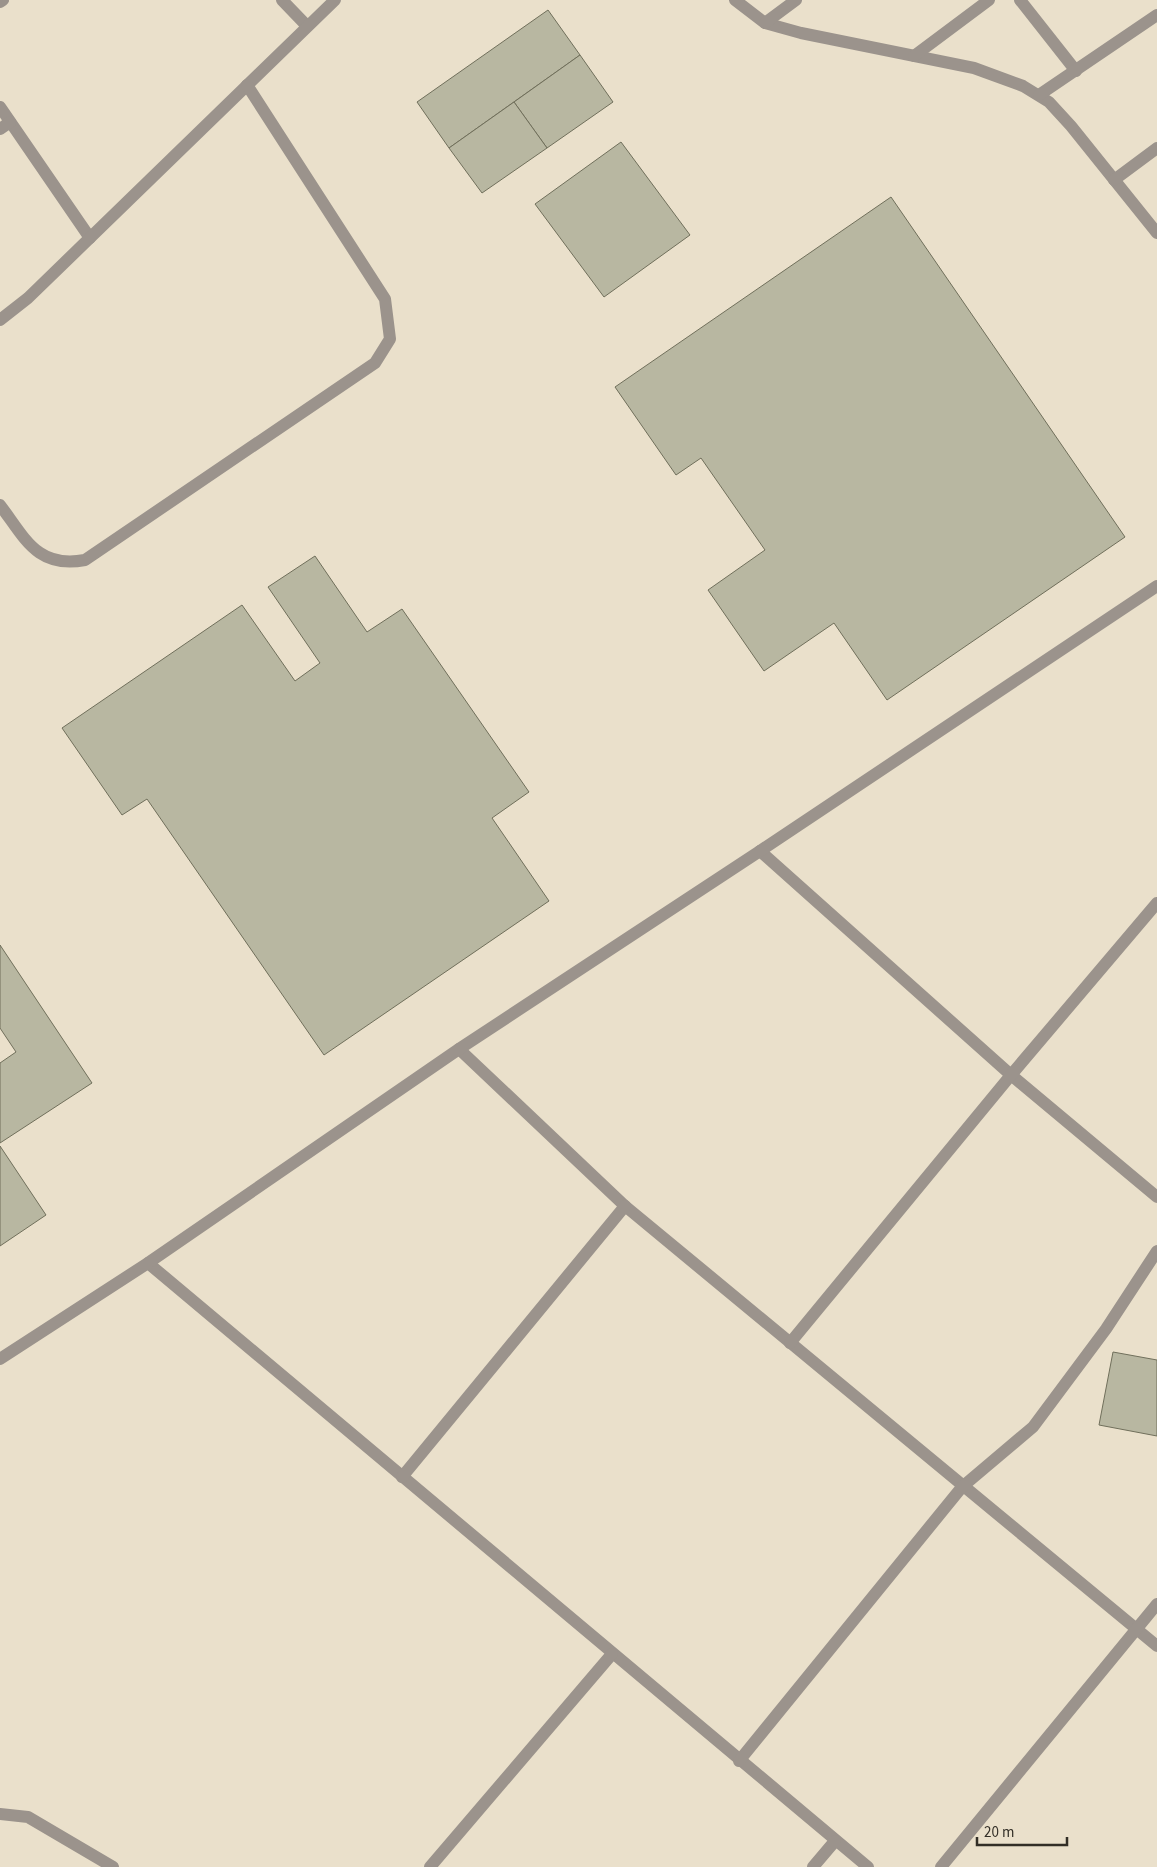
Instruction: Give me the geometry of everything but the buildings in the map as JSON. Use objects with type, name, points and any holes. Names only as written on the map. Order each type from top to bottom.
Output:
[{"type":"street","points":[[282,0],[307,26]]},
{"type":"street","points":[[0,320],[28,298],[335,0]]},
{"type":"street","points":[[735,0],[765,23],[800,33],[974,68],[1023,86],[1049,102],[1072,126],[1157,233]]},
{"type":"street","points":[[765,23],[796,0]]},
{"type":"street","points":[[914,56],[989,0]]},
{"type":"street","points":[[1020,0],[1076,71]]},
{"type":"street","points":[[1039,95],[1157,15]]},
{"type":"street","points":[[0,505],[34,550],[50,560],[71,563],[85,560],[375,363],[390,339],[385,299],[247,86]]},
{"type":"street","points":[[0,107],[5,126],[90,238]]},
{"type":"street","points":[[1114,180],[1157,148]]},
{"type":"street","points":[[0,1359],[148,1263],[459,1049],[1157,586]]},
{"type":"street","points":[[760,851],[1011,1076],[1157,1197]]},
{"type":"street","points":[[790,1343],[1157,903]]},
{"type":"street","points":[[459,1049],[626,1206],[962,1487],[1157,1646]]},
{"type":"street","points":[[402,1478],[626,1206]]},
{"type":"street","points":[[739,1761],[962,1487],[1033,1427],[1106,1329],[1157,1251]]},
{"type":"street","points":[[148,1263],[739,1761],[868,1867]]},
{"type":"street","points":[[941,1867],[1157,1604]]},
{"type":"street","points":[[430,1867],[612,1654]]},
{"type":"street","points":[[0,1814],[28,1817],[114,1867]]},
{"type":"street","points":[[813,1867],[835,1841]]}]
